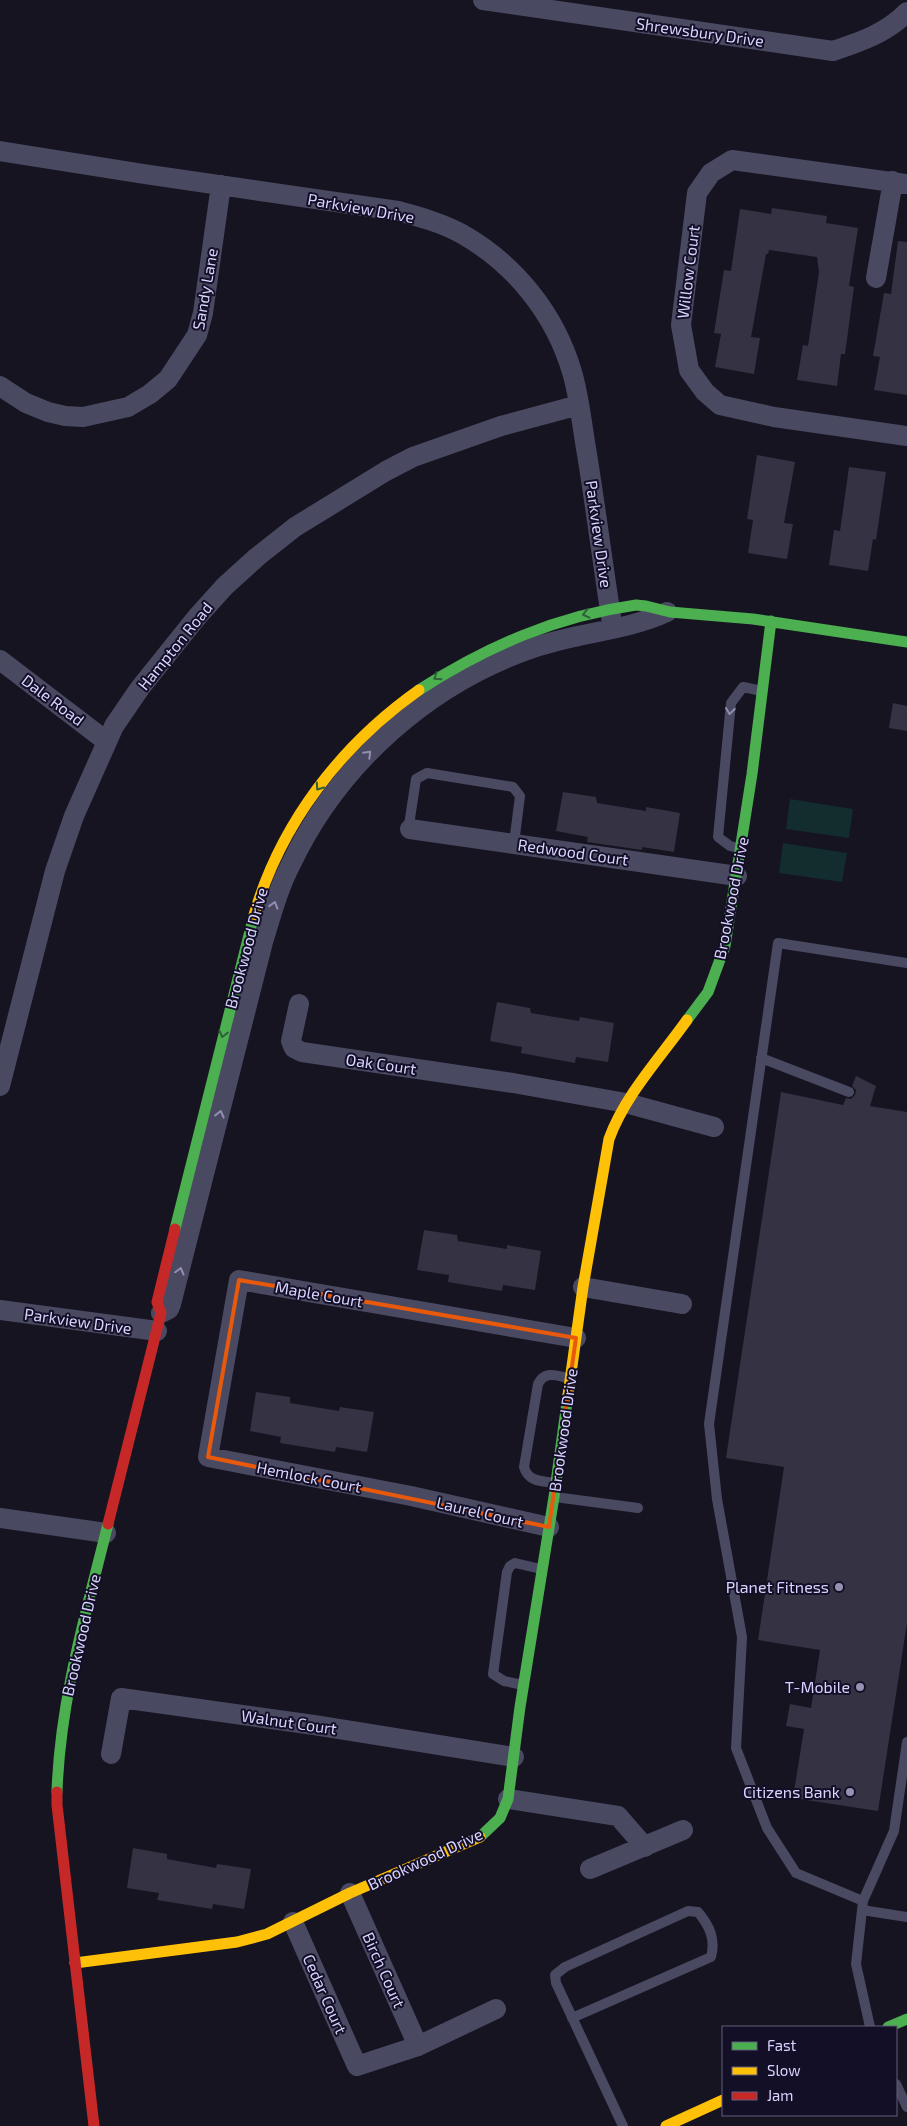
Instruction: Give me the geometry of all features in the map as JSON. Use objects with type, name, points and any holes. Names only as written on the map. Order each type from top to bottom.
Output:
[{"type":"street","name":"Shrewsbury Drive","points":[[483,0],[833,51],[868,39],[900,20],[907,12]]},
{"type":"street","name":"Parkview Drive","points":[[0,151],[398,211],[435,222],[462,234],[509,268],[537,300],[548,317],[572,372],[603,552],[613,629]]},
{"type":"street","name":"Willow Court","points":[[900,183],[732,160],[711,173],[697,193],[681,325],[689,370],[705,392],[720,405],[774,417],[907,436]]},
{"type":"street","points":[[876,278],[900,183]]},
{"type":"street","name":"Sandy Lane","points":[[0,386],[26,403],[48,412],[65,416],[83,417],[128,407],[150,394],[168,379],[197,335],[204,304],[221,185]]},
{"type":"street","name":"Hampton Road","points":[[0,1086],[55,871],[74,816],[106,741],[140,688],[197,617],[251,562],[295,526],[336,500],[413,457],[501,426],[579,405]]},
{"type":"street","name":"Brookwood Drive","points":[[94,2126],[57,1805],[58,1760],[62,1719],[72,1667],[159,1322],[157,1302],[250,926],[265,880],[280,849],[299,816],[326,777],[354,744],[381,718],[411,694],[447,670],[491,646],[524,633],[584,614],[643,605],[668,612],[770,621],[907,642]]},
{"type":"street","name":"Brookwood Drive","points":[[159,1322],[171,1304],[262,942],[278,894],[291,864],[309,830],[334,794],[361,760],[400,724],[444,691],[479,670],[538,646],[650,620],[668,612]]},
{"type":"street","name":"Brookwood Drive","points":[[75,1963],[237,1942],[267,1934],[350,1893],[481,1836],[500,1818],[508,1800],[556,1483],[582,1287],[609,1139],[616,1120],[626,1103],[708,992],[725,946],[741,849],[770,621]]},
{"type":"street","name":"Dale Road","points":[[0,660],[106,741]]},
{"type":"street","name":"Redwood Court","points":[[410,829],[737,876]]},
{"type":"street","name":"Oak Court","points":[[299,1004],[292,1041],[294,1048],[302,1052],[513,1083],[626,1103]]},
{"type":"street","points":[[626,1103],[714,1127]]},
{"type":"street","name":"Maple Court","points":[[208,1457],[239,1280],[576,1338]]},
{"type":"street","points":[[582,1287],[682,1304]]},
{"type":"street","name":"Parkview Drive","points":[[0,1310],[159,1322]]},
{"type":"street","name":"Hemlock Court","points":[[208,1457],[411,1496]]},
{"type":"street","name":"Laurel Court","points":[[411,1496],[549,1527]]},
{"type":"street","points":[[0,1518],[106,1532]]},
{"type":"street","name":"Walnut Court","points":[[111,1754],[121,1698],[314,1725],[514,1757]]},
{"type":"street","points":[[508,1800],[618,1816],[645,1847]]},
{"type":"street","points":[[590,1869],[683,1830]]},
{"type":"street","name":"Birch Court","points":[[350,1893],[418,2046]]},
{"type":"street","name":"Cedar Court","points":[[293,1922],[357,2066],[418,2046]]},
{"type":"street","points":[[418,2046],[496,2009]]},
{"type":"street","points":[[890,2026],[907,2019]]},
{"type":"street","points":[[666,2126],[722,2100]]},
{"type":"lane","points":[[741,849],[730,846],[718,837],[731,704],[743,687],[762,691]]},
{"type":"lane","points":[[410,829],[416,779],[427,773],[513,787],[520,796],[514,843]]},
{"type":"lane","points":[[907,963],[778,943],[709,1424],[717,1499],[742,1638],[736,1748],[767,1828],[796,1873],[862,1905],[907,1917]]},
{"type":"lane","points":[[761,1058],[849,1092]]},
{"type":"lane","points":[[556,1483],[531,1479],[526,1474],[524,1467],[538,1384],[542,1377],[548,1374],[570,1378]]},
{"type":"lane","points":[[554,1496],[638,1508]]},
{"type":"lane","points":[[524,1685],[504,1681],[493,1674],[507,1572],[510,1566],[515,1563],[542,1569]]},
{"type":"lane","points":[[870,2026],[856,1964],[862,1905],[894,1831],[907,1742]]},
{"type":"lane","points":[[896,1818],[907,1820]]},
{"type":"lane","points":[[572,2018],[711,1957],[714,1948],[712,1936],[705,1921],[698,1912],[688,1910],[559,1971],[555,1975],[556,1983],[572,2018],[623,2126]]},
{"type":"lane","points":[[897,2086],[907,2107]]},
{"type":"highlighted area","points":[[239,1280],[576,1338],[549,1527],[208,1457]]},
{"type":"green space","points":[[790,799],[853,809],[849,838],[786,829]]},
{"type":"green space","points":[[783,843],[847,853],[842,882],[779,873]]},
{"type":"building","points":[[772,208],[827,216],[826,223],[858,228],[849,286],[854,287],[845,354],[841,354],[837,386],[797,380],[803,345],[808,346],[819,272],[817,257],[769,250],[768,254],[766,254],[751,337],[760,338],[754,374],[715,367],[721,334],[714,333],[724,270],[731,271],[740,209],[771,214]]},
{"type":"building","points":[[898,241],[907,242],[907,395],[874,390],[880,357],[873,356],[884,293],[891,294]]},
{"type":"building","points":[[757,455],[795,462],[784,523],[793,524],[787,559],[748,553],[753,520],[747,519]]},
{"type":"building","points":[[849,467],[886,472],[876,540],[873,539],[868,571],[829,565],[834,530],[840,531]]},
{"type":"building","points":[[893,703],[907,706],[907,731],[889,728]]},
{"type":"building","points":[[563,792],[596,797],[597,803],[646,811],[646,807],[680,813],[674,852],[642,847],[642,850],[587,842],[588,837],[556,831]]},
{"type":"building","points":[[497,1002],[530,1008],[531,1013],[579,1021],[580,1017],[614,1023],[608,1062],[576,1057],[575,1063],[521,1053],[522,1047],[490,1041]]},
{"type":"building","points":[[856,1076],[876,1086],[870,1106],[907,1112],[907,1623],[878,1811],[793,1798],[804,1729],[786,1726],[790,1704],[811,1708],[820,1650],[758,1640],[784,1467],[726,1458],[781,1092],[843,1105],[846,1098],[851,1099],[855,1095],[856,1090],[852,1086]]},
{"type":"building","points":[[424,1230],[457,1235],[458,1241],[507,1249],[507,1245],[541,1251],[535,1290],[503,1285],[502,1291],[448,1282],[449,1275],[417,1270]]},
{"type":"building","points":[[256,1392],[290,1397],[290,1403],[339,1411],[340,1407],[374,1412],[367,1452],[336,1447],[335,1452],[280,1443],[281,1437],[250,1431]]},
{"type":"building","points":[[133,1848],[167,1854],[167,1859],[216,1868],[217,1864],[251,1869],[244,1909],[213,1904],[212,1909],[157,1900],[159,1893],[127,1888]]},
{"type":"traffic: fast","points":[[419,690],[444,674],[496,647],[550,625],[606,610],[636,605],[670,612],[753,619],[907,642]]},
{"type":"traffic: fast","points":[[687,1020],[708,992],[725,946],[752,774],[771,621]]},
{"type":"traffic: fast","points":[[175,1229],[254,915]]},
{"type":"traffic: fast","points":[[480,1837],[500,1818],[508,1799],[520,1707],[554,1497],[568,1395]]},
{"type":"traffic: fast","points":[[57,1792],[63,1724],[75,1657],[108,1524]]},
{"type":"traffic: fast","points":[[890,2026],[907,2019]]},
{"type":"traffic: slow","points":[[254,915],[280,849],[317,789],[364,735],[419,690]]},
{"type":"traffic: slow","points":[[568,1395],[583,1287],[609,1139],[624,1107],[687,1020]]},
{"type":"traffic: slow","points":[[75,1963],[237,1942],[267,1934],[350,1893],[480,1837]]},
{"type":"traffic: slow","points":[[666,2126],[722,2100]]},
{"type":"traffic: jam","points":[[108,1524],[161,1313],[157,1302],[175,1229]]},
{"type":"traffic: jam","points":[[57,1792],[94,2126]]},
{"type":"place","name":"Planet Fitness","points":[[839,1587]]},
{"type":"place","name":"T-Mobile","points":[[860,1687]]},
{"type":"place","name":"Citizens Bank","points":[[850,1792]]}]
